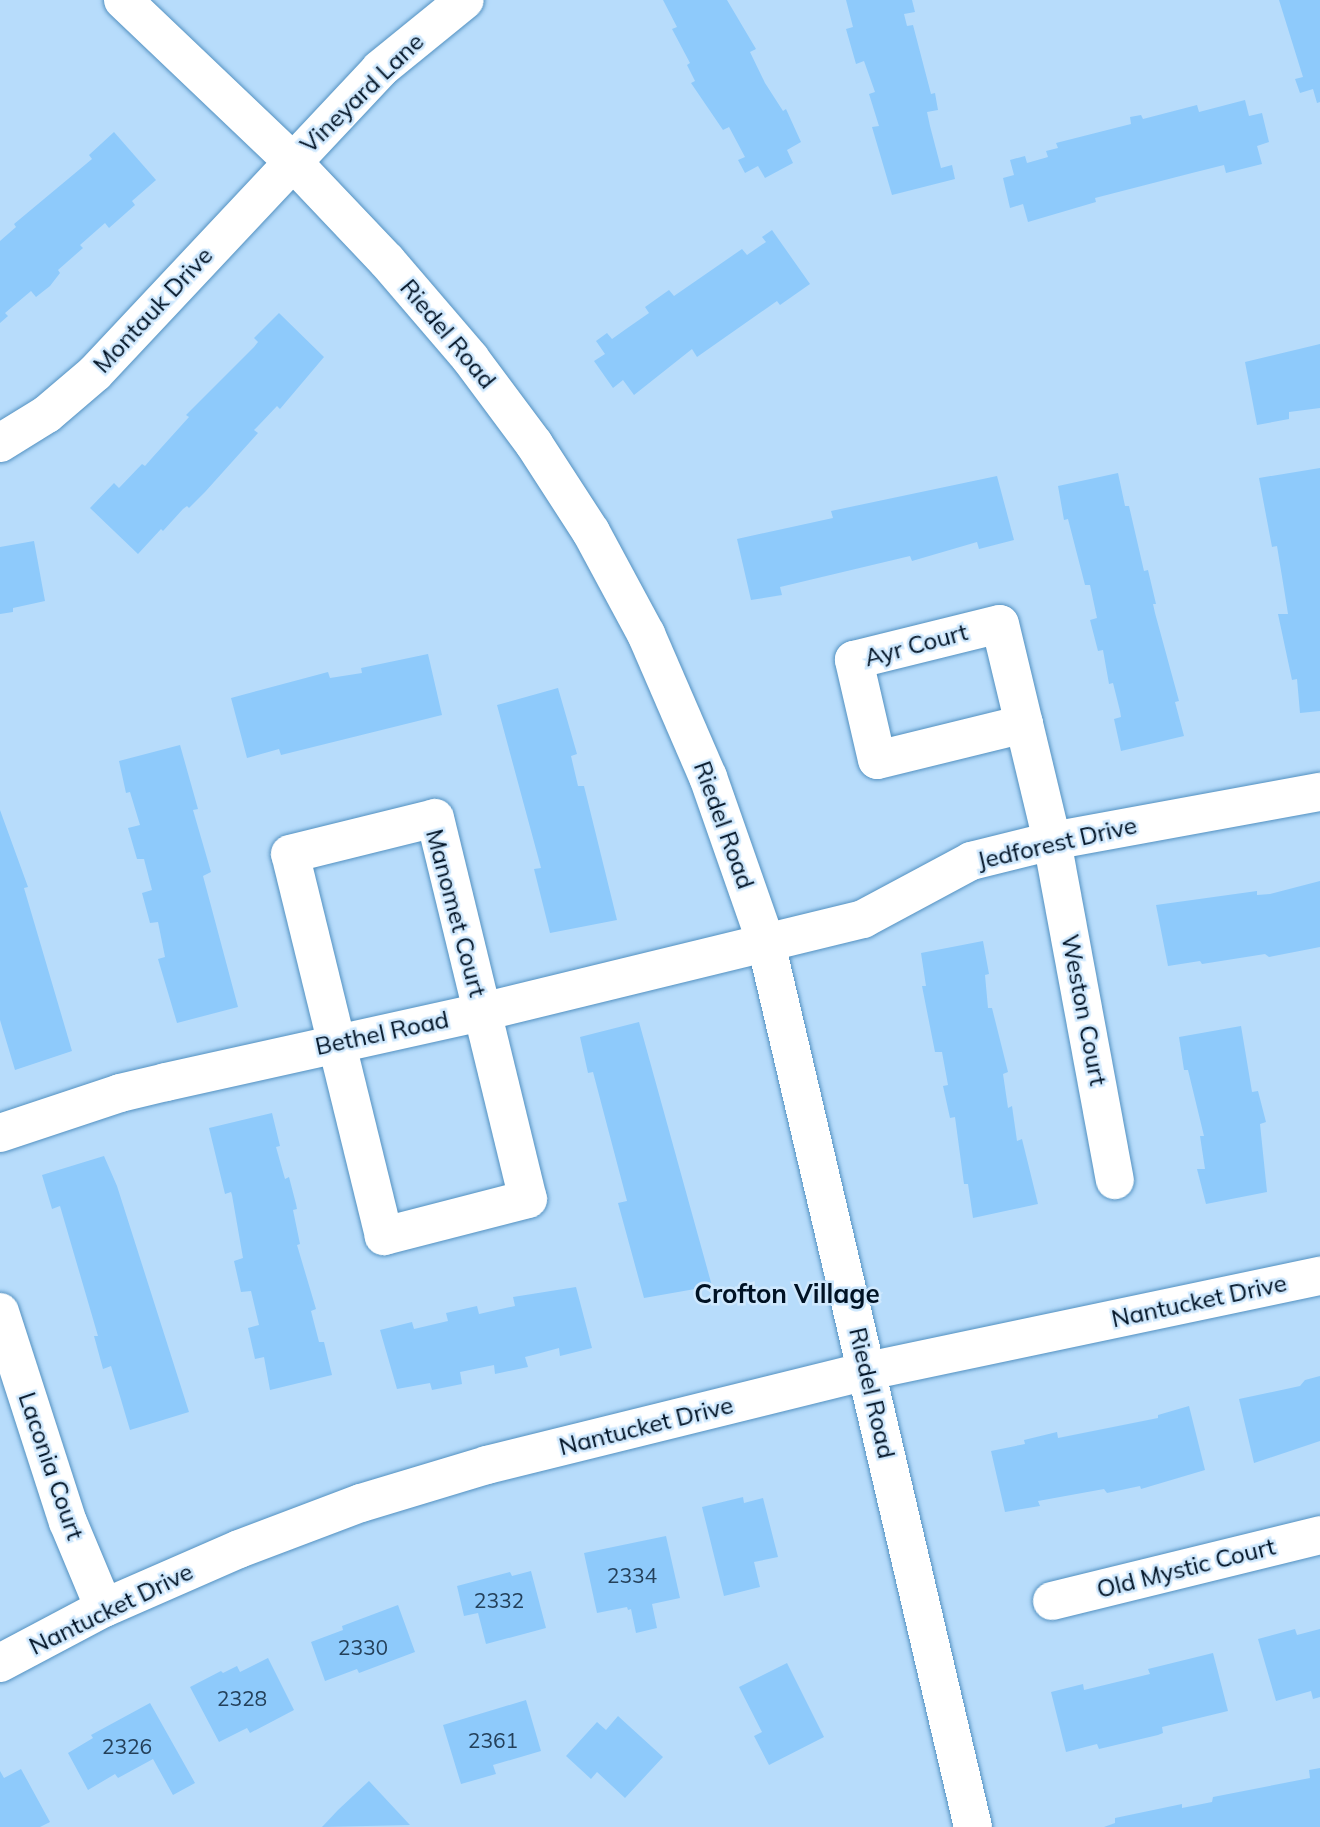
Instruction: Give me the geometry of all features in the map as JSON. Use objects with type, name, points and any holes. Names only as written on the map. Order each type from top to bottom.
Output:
[{"type":"street","name":"Riedel Road","points":[[123,0],[292,161],[387,261],[470,358],[534,444],[591,532],[646,634],[708,777],[766,943],[973,1827]]},
{"type":"street","name":"Vineyard Lane","points":[[292,161],[380,69],[465,0]]},
{"type":"street","name":"Montauk Drive","points":[[0,443],[47,414],[95,373],[292,161]]},
{"type":"street","name":"Ayr Court","points":[[1024,724],[877,760],[854,660],[1000,624],[1024,724],[1052,841]]},
{"type":"street","name":"Jedforest Drive","points":[[766,943],[863,919],[971,861],[1052,841],[1320,792]]},
{"type":"street","name":"Manomet Court","points":[[336,1043],[290,854],[435,818],[482,1012]]},
{"type":"street","name":"Weston Court","points":[[1052,841],[1115,1180]]},
{"type":"street","name":"Bethel Road","points":[[0,1133],[120,1093],[482,1012],[766,943]]},
{"type":"street","points":[[336,1043],[384,1236],[528,1199],[482,1012]]},
{"type":"street","name":"Nantucket Drive","points":[[0,1663],[104,1608],[239,1549],[361,1503],[487,1465],[867,1371],[1320,1276]]},
{"type":"street","name":"Laconia Court","points":[[1,1320],[68,1522],[104,1608]]},
{"type":"street","name":"Old Mystic Court","points":[[1052,1601],[1320,1535]]},
{"type":"building","points":[[663,0],[727,0],[756,49],[750,52],[765,83],[783,111],[786,109],[801,142],[787,150],[793,163],[765,178],[758,166],[745,173],[738,160],[745,157],[729,127],[723,130],[691,83],[695,81],[687,65],[690,63],[672,29],[677,27]]},
{"type":"building","points":[[846,0],[912,0],[915,12],[904,14],[907,26],[913,25],[931,94],[935,93],[938,110],[927,112],[930,126],[941,168],[952,165],[955,179],[892,195],[872,127],[879,126],[869,94],[875,92],[864,61],[856,64],[846,29],[853,27]]},
{"type":"building","points":[[1279,0],[1320,0],[1320,102],[1317,103],[1313,89],[1300,93],[1295,79],[1303,77]]},
{"type":"building","points":[[1245,100],[1249,116],[1262,113],[1269,142],[1257,146],[1262,164],[1226,173],[1224,165],[1095,198],[1096,202],[1028,222],[1023,204],[1010,208],[1003,178],[1014,175],[1010,160],[1025,156],[1027,163],[1048,157],[1046,151],[1058,148],[1056,143],[1131,124],[1130,117],[1141,115],[1143,119],[1197,105],[1199,112]]},
{"type":"building","points":[[114,132],[156,180],[132,201],[135,205],[109,228],[105,223],[80,245],[83,248],[58,270],[60,273],[50,286],[36,297],[31,291],[5,313],[8,316],[0,323],[0,241],[16,227],[14,224],[92,159],[89,155]]},
{"type":"building","points":[[772,230],[810,284],[780,305],[777,301],[697,357],[692,349],[634,395],[623,380],[613,388],[594,361],[605,354],[596,341],[607,333],[612,339],[649,313],[645,307],[669,290],[674,296],[742,249],[747,255],[766,242],[762,237]]},
{"type":"building","points":[[279,313],[324,357],[280,409],[277,406],[254,430],[258,433],[205,492],[189,508],[187,506],[183,509],[163,531],[161,529],[138,554],[90,508],[114,483],[119,488],[142,464],[145,466],[189,417],[186,415],[254,347],[258,342],[254,338]]},
{"type":"building","points":[[1320,344],[1320,408],[1289,412],[1289,419],[1257,425],[1245,362]]},
{"type":"building","points":[[1320,468],[1320,711],[1300,713],[1297,679],[1292,680],[1278,614],[1288,614],[1277,546],[1272,547],[1259,478]]},
{"type":"building","points":[[1118,473],[1125,506],[1129,506],[1144,571],[1148,570],[1156,604],[1153,604],[1155,613],[1179,701],[1175,702],[1184,736],[1121,751],[1114,719],[1121,717],[1120,711],[1113,683],[1109,684],[1103,650],[1098,651],[1090,620],[1097,618],[1090,585],[1085,585],[1068,519],[1064,520],[1058,486]]},
{"type":"building","points":[[997,476],[1014,540],[979,549],[977,542],[912,561],[910,556],[780,587],[782,595],[751,600],[737,539],[833,518],[831,511]]},
{"type":"building","points":[[34,541],[45,601],[13,608],[13,612],[0,614],[0,547]]},
{"type":"building","points":[[428,654],[442,715],[281,755],[279,749],[247,758],[231,698],[328,672],[330,678],[362,673],[361,668]]},
{"type":"building","points":[[558,688],[577,754],[571,756],[578,786],[584,786],[617,920],[550,933],[534,869],[541,868],[497,705]]},
{"type":"building","points":[[180,745],[198,809],[193,810],[211,872],[203,876],[238,1007],[177,1023],[158,959],[165,957],[158,922],[150,923],[142,893],[152,890],[144,859],[137,859],[128,828],[140,825],[130,792],[126,793],[119,761]]},
{"type":"building","points":[[0,810],[28,887],[24,888],[72,1051],[15,1070],[0,1020]]},
{"type":"building","points":[[1320,881],[1320,947],[1269,957],[1265,954],[1202,964],[1200,961],[1168,966],[1156,905],[1257,891],[1257,895],[1270,894]]},
{"type":"building","points":[[983,941],[989,974],[985,975],[988,1008],[992,1008],[1008,1072],[1003,1074],[1008,1108],[1012,1106],[1017,1141],[1022,1139],[1038,1204],[973,1218],[968,1184],[964,1184],[955,1117],[950,1118],[943,1086],[948,1085],[942,1052],[935,1052],[922,986],[926,986],[921,953]]},
{"type":"building","points":[[639,1022],[712,1286],[644,1298],[618,1203],[627,1201],[593,1072],[588,1073],[580,1037]]},
{"type":"building","points":[[1241,1026],[1252,1092],[1258,1091],[1266,1122],[1260,1124],[1267,1192],[1206,1204],[1197,1169],[1205,1169],[1200,1136],[1204,1136],[1188,1070],[1184,1070],[1179,1037]]},
{"type":"building","points":[[272,1113],[280,1146],[276,1147],[285,1179],[289,1177],[297,1209],[293,1210],[300,1244],[297,1245],[316,1309],[311,1311],[319,1342],[324,1342],[332,1375],[270,1390],[264,1357],[255,1359],[248,1328],[259,1325],[251,1291],[241,1292],[234,1261],[243,1258],[232,1195],[231,1192],[225,1194],[209,1128]]},
{"type":"building","points":[[104,1156],[117,1186],[189,1412],[130,1430],[111,1366],[103,1369],[94,1336],[98,1336],[60,1206],[52,1209],[42,1175]]},
{"type":"building","points":[[576,1287],[592,1348],[560,1356],[559,1348],[525,1357],[528,1367],[495,1374],[494,1365],[460,1372],[462,1384],[432,1390],[430,1383],[397,1389],[380,1330],[412,1322],[414,1329],[448,1321],[446,1313],[477,1306],[479,1314],[515,1306],[513,1297]]},
{"type":"building","points":[[1320,1376],[1320,1441],[1254,1463],[1239,1399],[1300,1386],[1305,1380]]},
{"type":"building","points":[[1189,1406],[1205,1470],[1141,1489],[1140,1486],[1107,1493],[1104,1489],[1038,1501],[1040,1506],[1005,1512],[991,1451],[1025,1444],[1024,1440],[1057,1432],[1058,1438],[1158,1418],[1158,1415]]},
{"type":"building","points":[[743,1497],[744,1503],[763,1498],[778,1557],[754,1562],[760,1587],[724,1596],[702,1507]]},
{"type":"building","points":[[666,1536],[680,1598],[652,1604],[657,1628],[636,1633],[631,1609],[628,1610],[627,1607],[597,1613],[584,1553]]},
{"type":"building","points":[[531,1571],[546,1628],[486,1644],[478,1613],[464,1616],[457,1586],[510,1572],[512,1576]]},
{"type":"building","points":[[398,1605],[415,1652],[359,1673],[357,1669],[325,1681],[311,1642],[343,1630],[342,1626]]},
{"type":"building","points":[[1295,1629],[1297,1635],[1320,1629],[1320,1697],[1313,1699],[1311,1691],[1276,1701],[1258,1639]]},
{"type":"building","points":[[1213,1653],[1228,1711],[1162,1727],[1163,1733],[1158,1735],[1099,1749],[1097,1744],[1066,1752],[1051,1692],[1083,1684],[1084,1690],[1150,1674],[1148,1669]]},
{"type":"building","points":[[268,1658],[294,1710],[250,1733],[247,1728],[219,1742],[190,1687],[221,1671],[223,1673],[237,1666],[240,1672]]},
{"type":"building","points":[[787,1663],[824,1737],[769,1765],[754,1736],[762,1732],[739,1687]]},
{"type":"building","points":[[526,1700],[541,1751],[493,1765],[496,1774],[461,1784],[443,1725]]},
{"type":"building","points":[[150,1703],[195,1783],[173,1795],[153,1759],[118,1778],[115,1774],[88,1790],[68,1753],[93,1738],[91,1735]]},
{"type":"building","points":[[618,1716],[663,1757],[625,1798],[597,1772],[591,1779],[566,1756],[597,1722],[606,1730]]},
{"type":"building","points":[[1320,1768],[1320,1827],[1104,1827],[1115,1823],[1115,1818],[1182,1804],[1182,1808],[1212,1802],[1213,1797],[1310,1778],[1309,1770]]},
{"type":"building","points":[[21,1769],[50,1822],[40,1827],[0,1827],[0,1771],[4,1778]]},
{"type":"building","points":[[369,1781],[410,1825],[322,1827],[338,1810]]},
{"type":"district","name":"Crofton Village","points":[[787,1294]]}]
